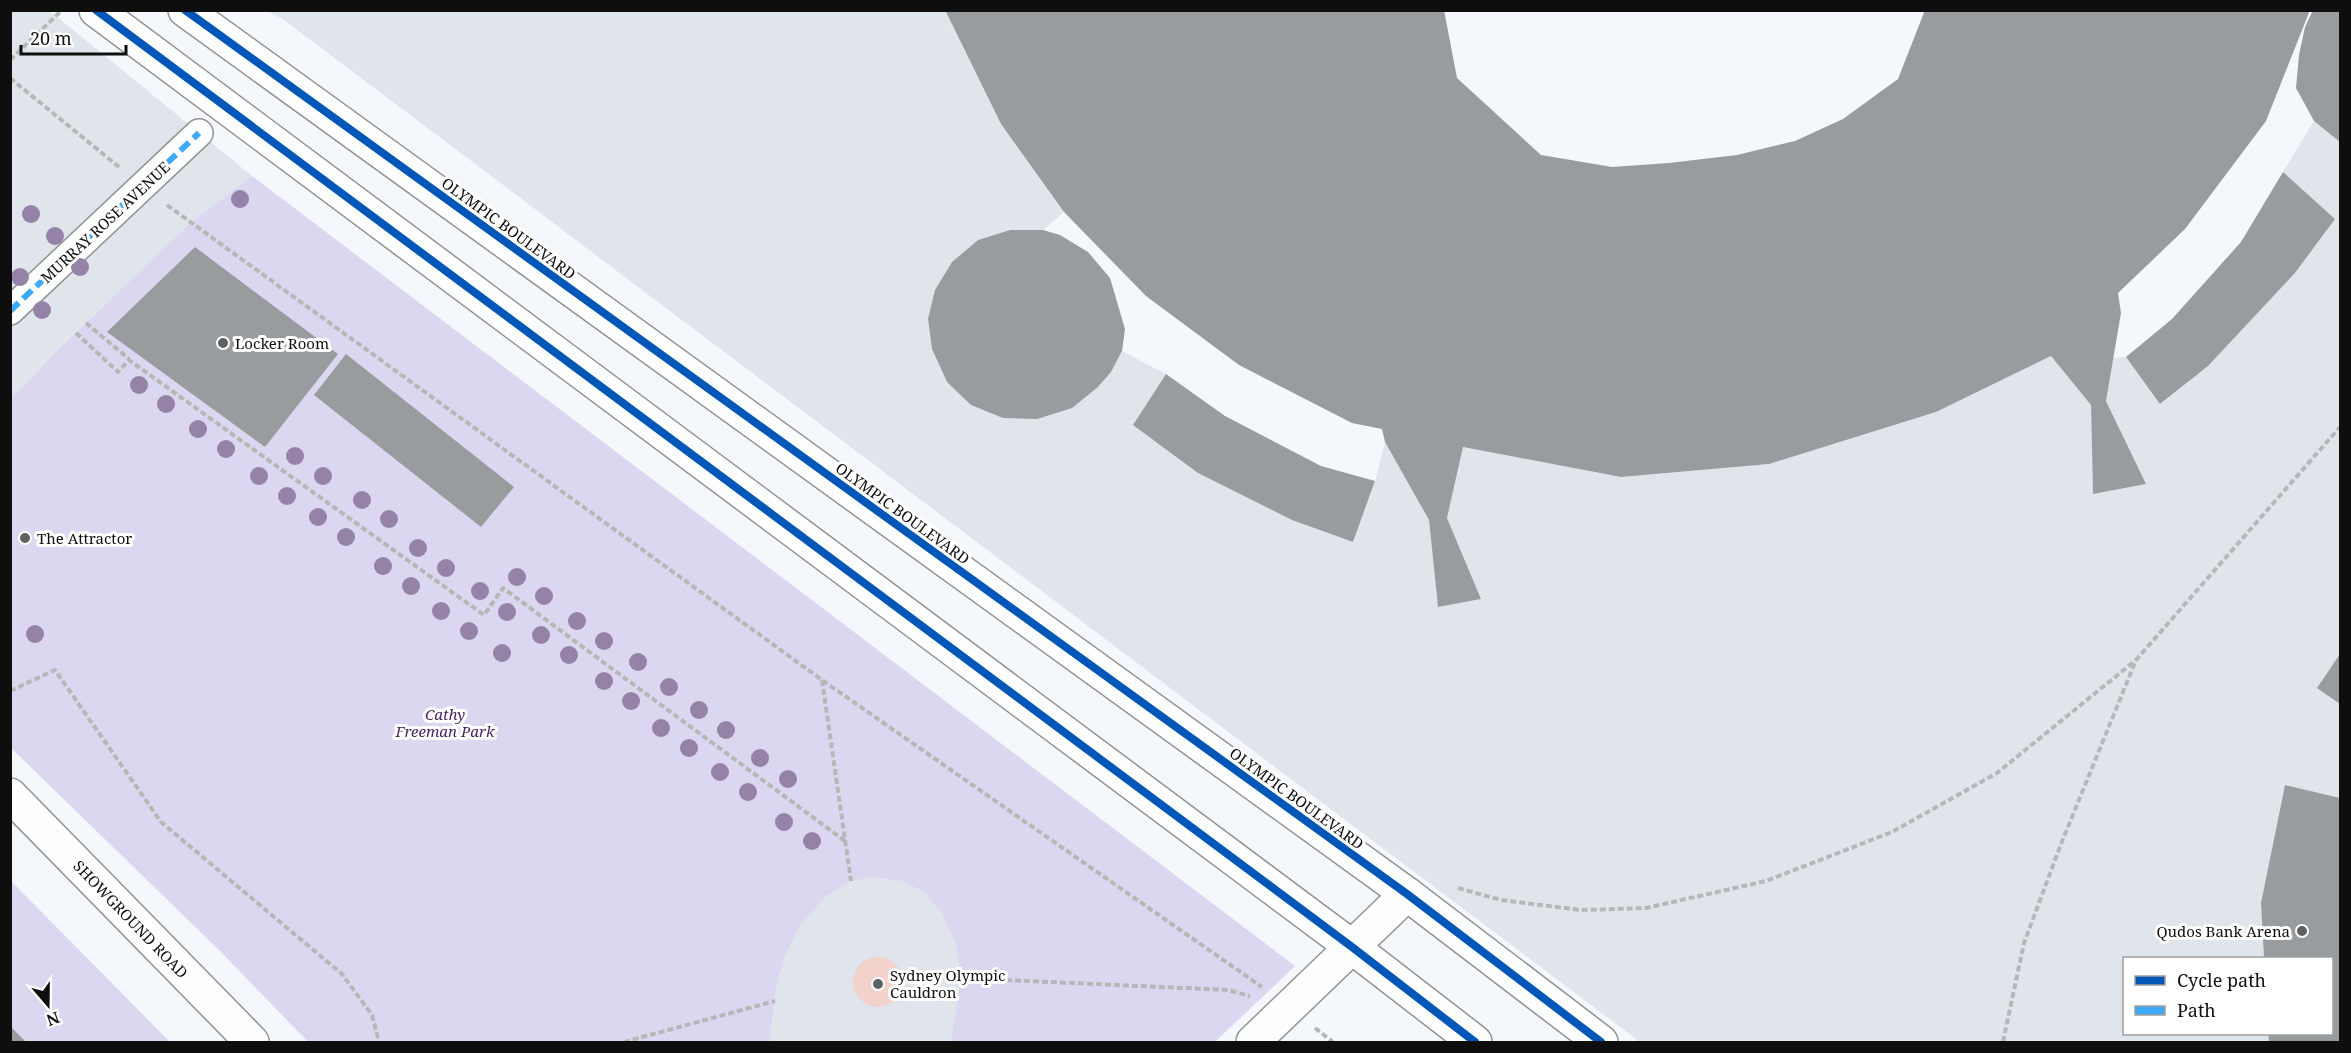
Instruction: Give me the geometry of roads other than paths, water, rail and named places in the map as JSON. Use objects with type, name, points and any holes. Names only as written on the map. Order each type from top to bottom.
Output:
[{"type":"street","points":[[96,10],[1352,947],[1475,1042]]},
{"type":"street","name":"OLYMPIC BOULEVARD","points":[[185,10],[1407,894],[1601,1042]]},
{"type":"street","name":"MURRAY ROSE AVENUE","points":[[10,311],[199,133]]},
{"type":"street","name":"SHOWGROUND ROAD","points":[[10,795],[252,1042]]},
{"type":"street","points":[[1253,1042],[1407,894]]},
{"type":"place","name":"Locker Room","points":[[223,343]]},
{"type":"place","name":"The Attractor","points":[[25,538]]},
{"type":"place","name":"Qudos Bank Arena","points":[[2302,931]]},
{"type":"place","name":"Sydney Olympic Cauldron","points":[[878,984]]},
{"type":"park label","name":"Cathy Freeman Park","points":[[445,722]]}]
